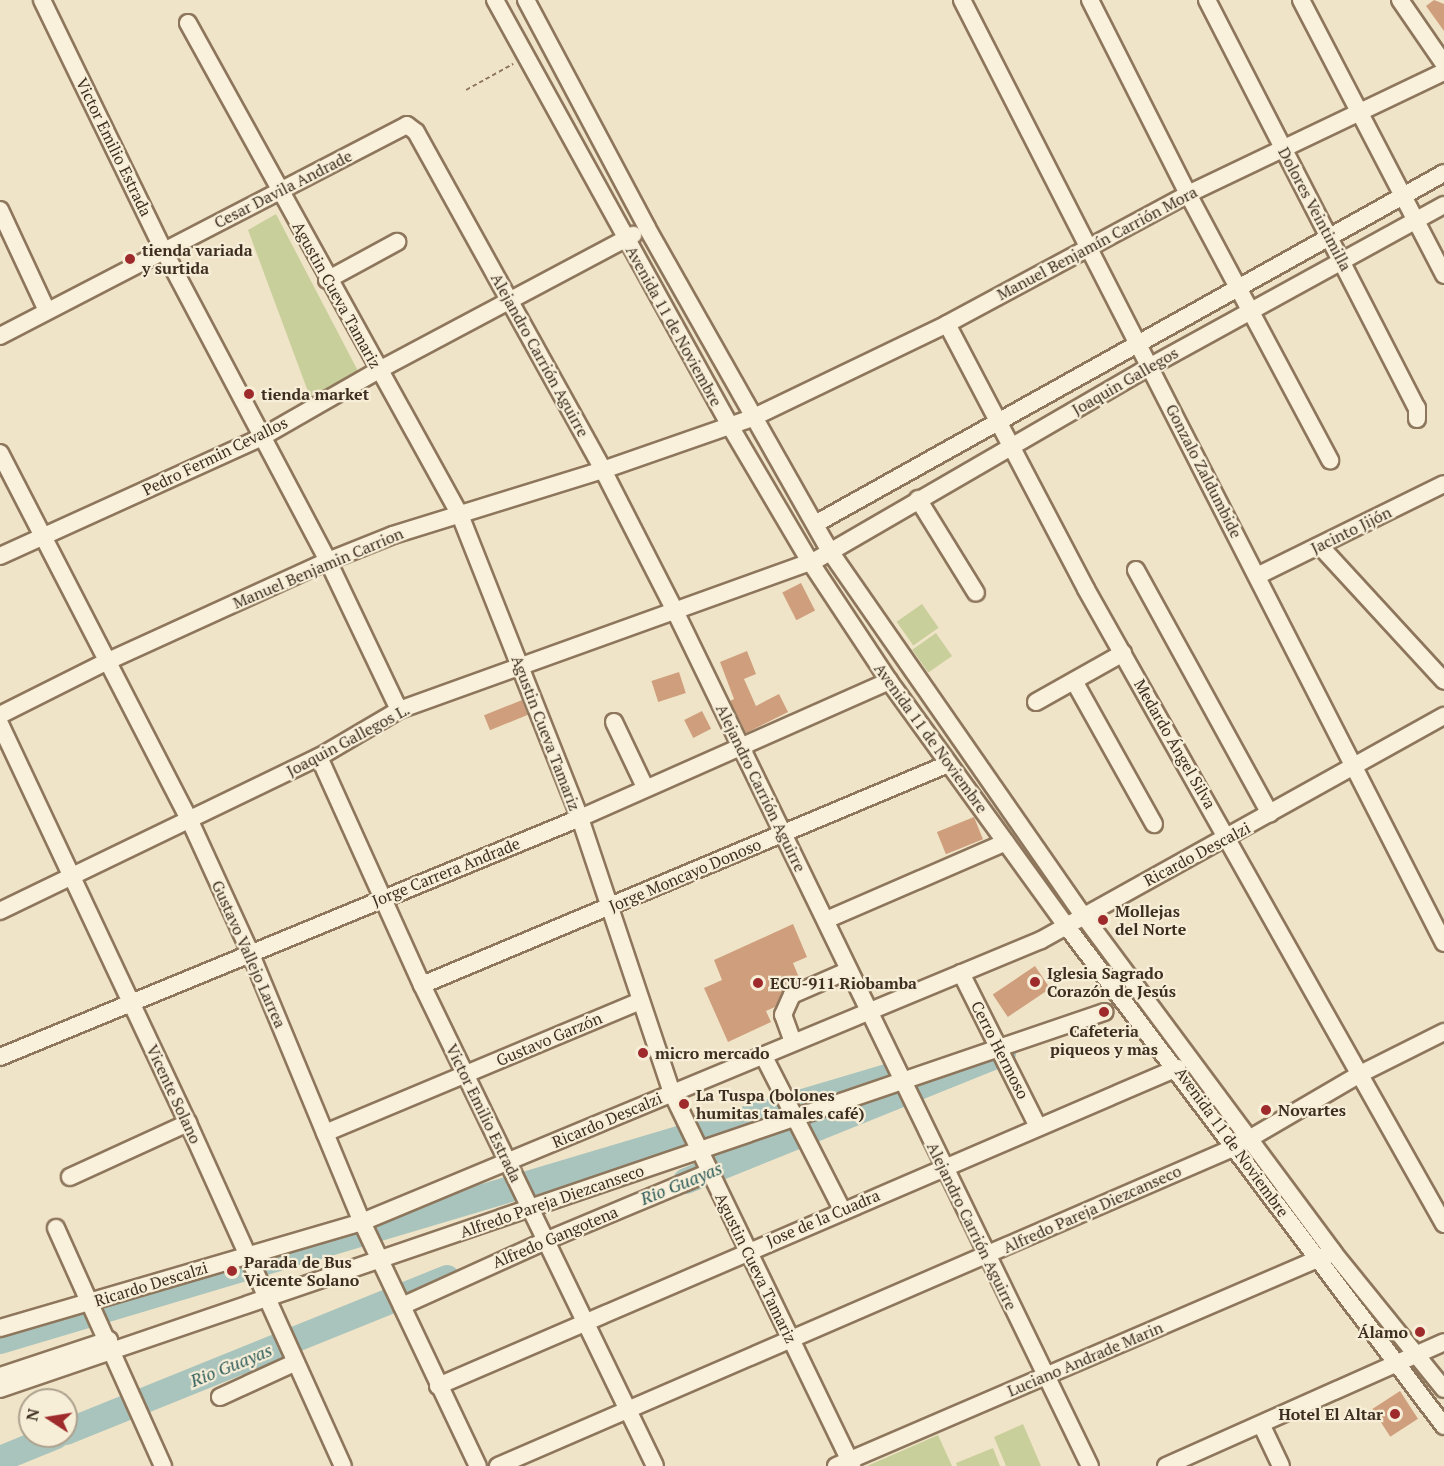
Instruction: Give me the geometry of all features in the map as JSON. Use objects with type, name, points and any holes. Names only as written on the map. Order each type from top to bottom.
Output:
[{"type":"street","name":"Victor Emilio Estrada","points":[[42,0],[164,251],[328,561],[399,710]]},
{"type":"street","name":"Avenida 11 de Noviembre","points":[[495,0],[625,239],[730,426],[809,560],[889,681],[1065,924],[1177,1068],[1240,1142]]},
{"type":"street","name":"Avenida 11 de Noviembre","points":[[526,0],[646,228],[829,550],[1240,1142],[1326,1256],[1396,1363],[1444,1426]]},
{"type":"street","name":"Gonzalo Zaldumbide","points":[[962,0],[1087,247],[1139,342],[1444,943]]},
{"type":"street","points":[[1090,0],[1188,194],[1330,460]]},
{"type":"street","name":"Dolores Veintimilla","points":[[1207,0],[1282,148],[1343,261],[1417,408],[1418,419]]},
{"type":"street","points":[[1301,0],[1444,275]]},
{"type":"street","points":[[1400,0],[1444,64]]},
{"type":"street","name":"Agustin Cueva Tamariz","points":[[188,23],[327,280],[460,515],[580,818],[672,1093],[790,1339],[846,1464]]},
{"type":"street","points":[[525,56],[550,43]]},
{"type":"street","name":"Manuel Benjamín Carrión Mora","points":[[752,418],[947,324],[1188,194],[1444,72]]},
{"type":"street","name":"Cesar Davila Andrade","points":[[0,336],[407,125]]},
{"type":"street","name":"Alejandro Carrión Aguirre","points":[[407,125],[416,132],[510,298],[603,470],[675,610],[826,920],[847,971],[1090,1466]]},
{"type":"street","points":[[815,524],[997,420],[1331,238],[1444,173]]},
{"type":"street","name":"Joaquin Gallegos","points":[[809,560],[821,558],[829,550],[1151,366],[1444,205]]},
{"type":"street","points":[[0,210],[48,311]]},
{"type":"street","name":"Pedro Fermin Cevallos","points":[[0,556],[262,436],[510,298],[646,228]]},
{"type":"street","points":[[327,280],[398,242]]},
{"type":"street","name":"Medardo Ángel Silva","points":[[947,324],[1123,653],[1444,1224]]},
{"type":"street","name":"Manuel Benjamin Carrion","points":[[0,715],[106,662],[328,561],[752,418]]},
{"type":"street","name":"Gustavo Vallejo Larrea","points":[[0,453],[45,535],[106,662],[189,820],[250,952],[362,1222],[478,1466]]},
{"type":"street","name":"Jacinto Jijón","points":[[1257,576],[1444,484]]},
{"type":"street","points":[[918,499],[976,593]]},
{"type":"street","points":[[1320,546],[1444,681]]},
{"type":"street","name":"Joaquin Gallegos L.","points":[[0,911],[318,757],[399,710],[809,560]]},
{"type":"street","points":[[1136,570],[1270,814]]},
{"type":"street","points":[[1036,702],[1123,653]]},
{"type":"street","name":"Jorge Carrera Andrade","points":[[0,1057],[250,952],[580,818],[645,787],[889,681]]},
{"type":"street","points":[[1074,681],[1154,824]]},
{"type":"street","name":"Ricardo Descalzi","points":[[0,1329],[362,1222],[867,1010],[1046,938],[1065,924],[1270,814],[1444,716]]},
{"type":"street","points":[[614,722],[645,787]]},
{"type":"street","name":"Vicente Solano","points":[[0,724],[188,1123],[294,1363],[343,1466]]},
{"type":"street","name":"Victor Emilio Estrada","points":[[318,757],[422,985],[655,1466]]},
{"type":"street","name":"Jorge Moncayo Donoso","points":[[422,985],[948,764]]},
{"type":"street","points":[[826,920],[1006,842]]},
{"type":"street","points":[[793,1042],[783,1016],[792,995],[847,971]]},
{"type":"street","name":"Cerro Hermoso","points":[[961,973],[1038,1127]]},
{"type":"street","name":"Gustavo Garzón","points":[[325,1133],[640,1001]]},
{"type":"street","name":"Alfredo Pareja Diezcanseco","points":[[0,1376],[1104,1012],[0,1389]]},
{"type":"street","name":"Alfredo Pareja Diezcanseco","points":[[498,1466],[627,1408],[987,1256],[1240,1142],[1360,1074],[1444,1032]]},
{"type":"street","points":[[763,1055],[843,1211]]},
{"type":"street","name":"Jose de la Cuadra","points":[[438,1386],[748,1250],[1177,1068]]},
{"type":"street","points":[[70,1177],[188,1123]]},
{"type":"street","name":"Alfredo Gangotena","points":[[402,1306],[545,1240],[710,1172]]},
{"type":"street","points":[[56,1228],[163,1466]]},
{"type":"street","name":"Avenida 11 de Noviembre","points":[[1326,1256],[1416,1354],[1444,1389]]},
{"type":"street","name":"Luciano Andrade Marin","points":[[846,1464],[1044,1376],[1326,1256]]},
{"type":"street","points":[[1166,1466],[1262,1426],[1444,1342]]},
{"type":"street","points":[[220,1397],[294,1363]]},
{"type":"street","points":[[1262,1426],[1281,1466]]},
{"type":"path","points":[[466,90],[525,56]]},
{"type":"green space","points":[[276,214],[358,371],[310,397],[248,230]]},
{"type":"green space","points":[[922,604],[939,628],[913,646],[897,622]]},
{"type":"green space","points":[[936,633],[952,656],[928,673],[912,650]]},
{"type":"green space","points":[[1023,1424],[1041,1466],[1006,1466],[994,1437]]},
{"type":"green space","points":[[938,1435],[952,1466],[867,1466]]},
{"type":"green space","points":[[993,1448],[1000,1466],[957,1466],[956,1463]]},
{"type":"building","points":[[1434,0],[1444,4],[1444,31],[1426,6]]},
{"type":"building","points":[[801,583],[815,611],[796,620],[782,593]]},
{"type":"building","points":[[747,651],[756,674],[744,679],[756,706],[779,694],[788,712],[746,733],[730,701],[734,699],[720,662]]},
{"type":"building","points":[[679,672],[686,693],[658,702],[651,681]]},
{"type":"building","points":[[522,700],[528,715],[490,730],[484,715]]},
{"type":"building","points":[[702,711],[711,729],[693,738],[684,720]]},
{"type":"building","points":[[974,817],[983,839],[946,854],[937,832]]},
{"type":"building","name":"ECU-911 Riobamba","points":[[793,924],[807,957],[793,963],[800,980],[787,986],[775,1007],[766,1011],[771,1022],[728,1042],[704,988],[722,980],[714,960]]},
{"type":"building","points":[[1035,966],[1050,988],[1008,1017],[993,995]]},
{"type":"building","name":"Hotel El Altar","points":[[1400,1391],[1418,1419],[1390,1437],[1372,1409]]},
{"type":"waterway","name":"Rio Guayas","points":[[686,1181],[1003,1053]]},
{"type":"waterway","name":"Rio Guayas","points":[[0,1341],[890,1076]]},
{"type":"waterway","name":"Rio Guayas","points":[[78,1427],[447,1278]]},
{"type":"waterway","name":"Rio Guayas","points":[[0,1459],[27,1448]]},
{"type":"place","name":"tienda variada y surtida","points":[[130,259]]},
{"type":"place","name":"tienda market","points":[[249,394]]},
{"type":"place","name":"Mollejas del Norte","points":[[1103,920]]},
{"type":"place","name":"Iglesia Sagrado Corazón de Jesús","points":[[1035,982]]},
{"type":"place","name":"ECU-911 Riobamba","points":[[758,983]]},
{"type":"place","name":"Cafeteria piqueos y mas","points":[[1104,1012]]},
{"type":"place","name":"micro mercado","points":[[643,1053]]},
{"type":"place","name":"La Tuspa (bolones humitas tamales café)","points":[[684,1104]]},
{"type":"place","name":"Novartes","points":[[1266,1110]]},
{"type":"place","name":"Parada de Bus Vicente Solano","points":[[232,1271]]},
{"type":"place","name":"Álamo","points":[[1420,1332]]},
{"type":"place","name":"Hotel El Altar","points":[[1395,1414]]}]
